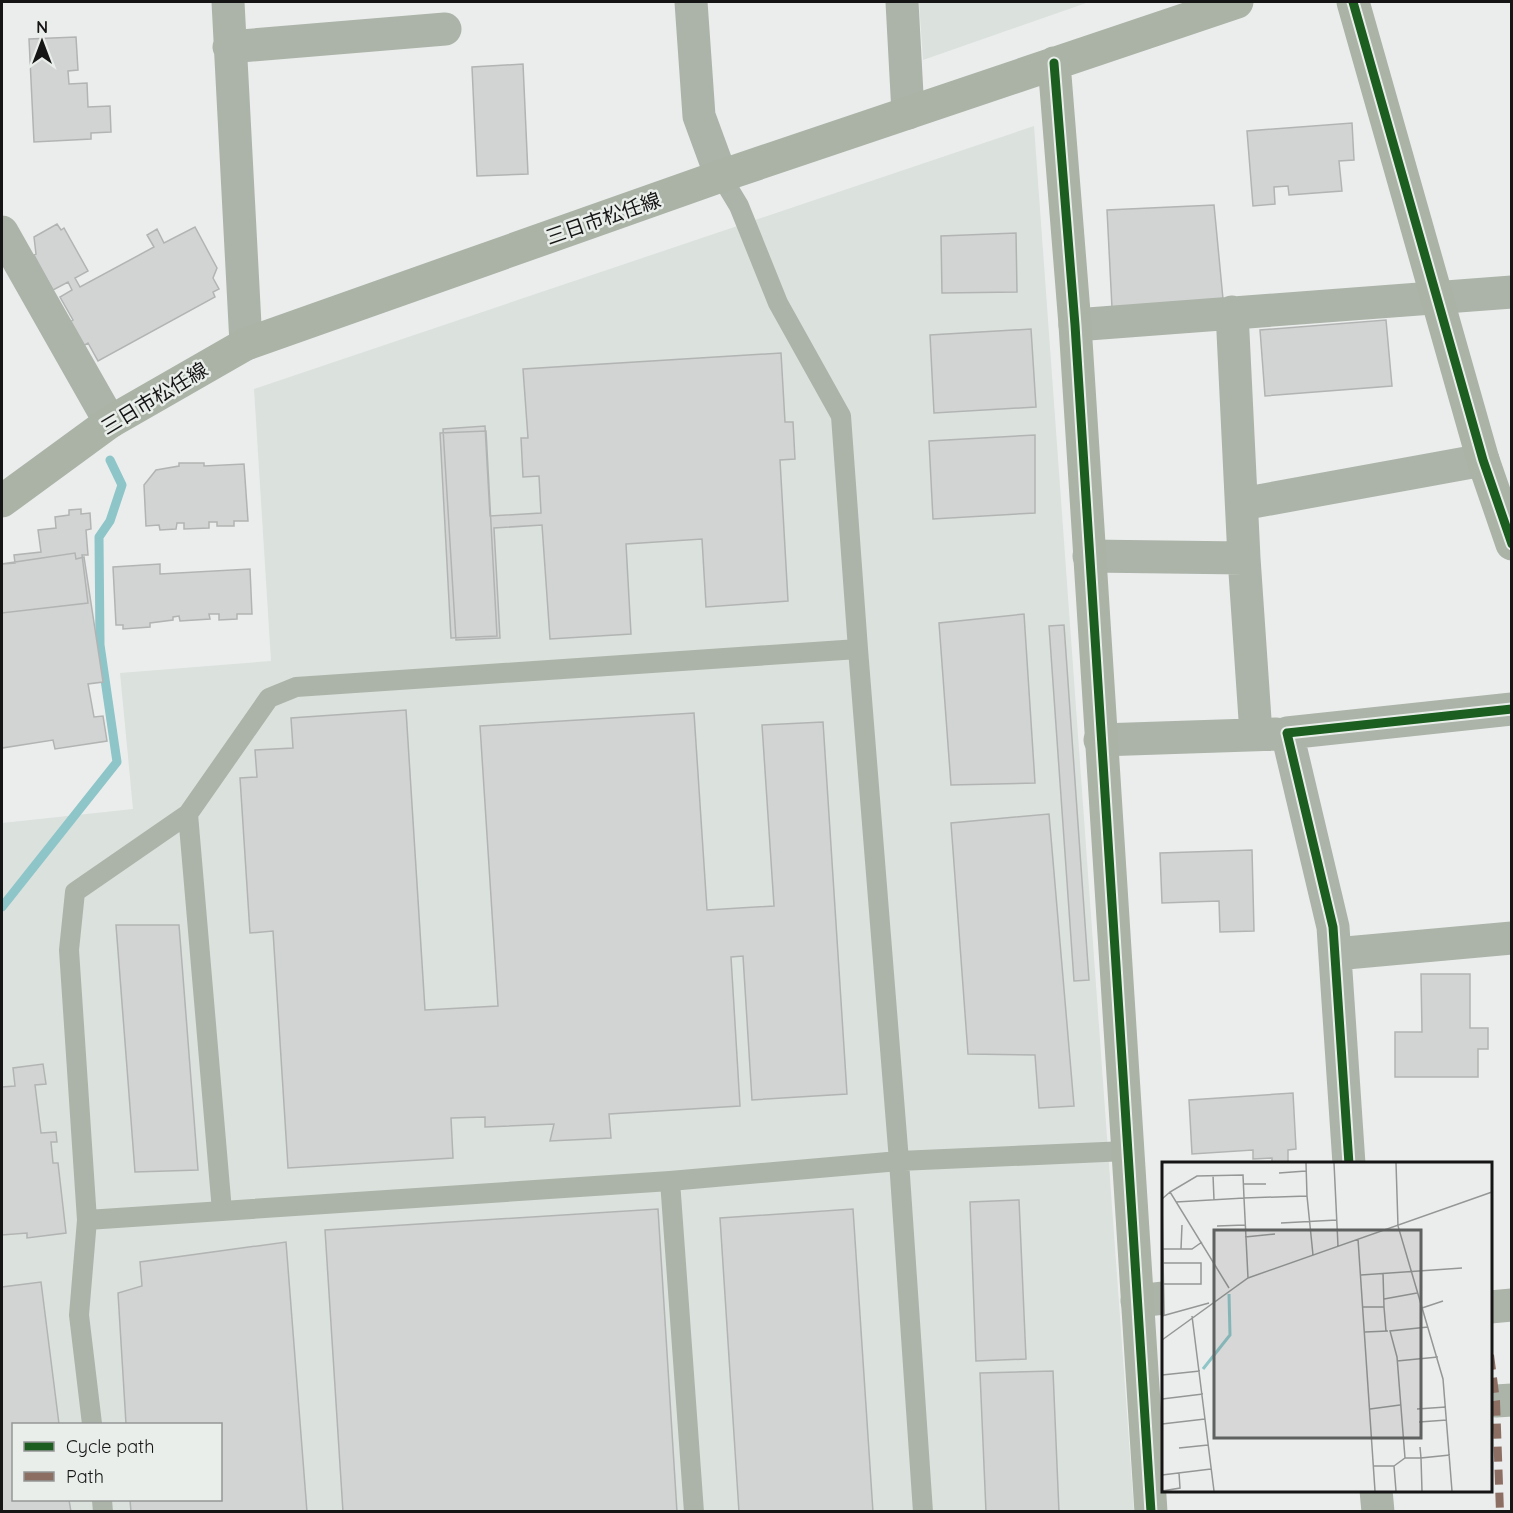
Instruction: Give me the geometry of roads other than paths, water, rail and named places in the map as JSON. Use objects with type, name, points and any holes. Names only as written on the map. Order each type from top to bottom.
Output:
[{"type":"street","points":[[228,2],[246,344]]},
{"type":"street","points":[[692,2],[699,116],[721,176]]},
{"type":"street","points":[[902,2],[908,113]]},
{"type":"street","name":"三日市松任線","points":[[2,501],[110,422],[246,344],[721,176],[1237,2]]},
{"type":"street","points":[[1353,2],[1435,297],[1483,460],[1512,544]]},
{"type":"street","points":[[230,47],[445,29]]},
{"type":"street","points":[[1054,63],[1075,325],[1127,1151],[1150,1299],[1151,1512]]},
{"type":"street","points":[[2,232],[110,422]]},
{"type":"street","points":[[1075,325],[1512,292]]},
{"type":"street","points":[[1232,312],[1244,558],[1271,734],[1333,927],[1349,1162]]},
{"type":"street","points":[[1242,504],[1483,460]]},
{"type":"street","points":[[1089,556],[1244,558]]},
{"type":"street","points":[[1100,740],[1271,734],[1512,709]]},
{"type":"street","points":[[1335,954],[1512,938]]},
{"type":"street","points":[[1492,1307],[1512,1305]]},
{"type":"street","points":[[1376,1492],[1378,1512]]},
{"type":"lane","points":[[721,176],[739,206],[777,303],[841,416],[899,1161],[923,1512]]},
{"type":"lane","points":[[92,1423],[79,1315],[87,1220],[69,950],[75,892],[188,814],[269,698],[296,687],[858,649]]},
{"type":"lane","points":[[188,814],[222,1211]]},
{"type":"lane","points":[[87,1220],[670,1181],[899,1161],[1127,1151]]},
{"type":"lane","points":[[670,1181],[694,1512]]},
{"type":"waterway","points":[[2,907],[117,762],[100,645],[99,537],[110,521],[122,485],[110,460]]}]
